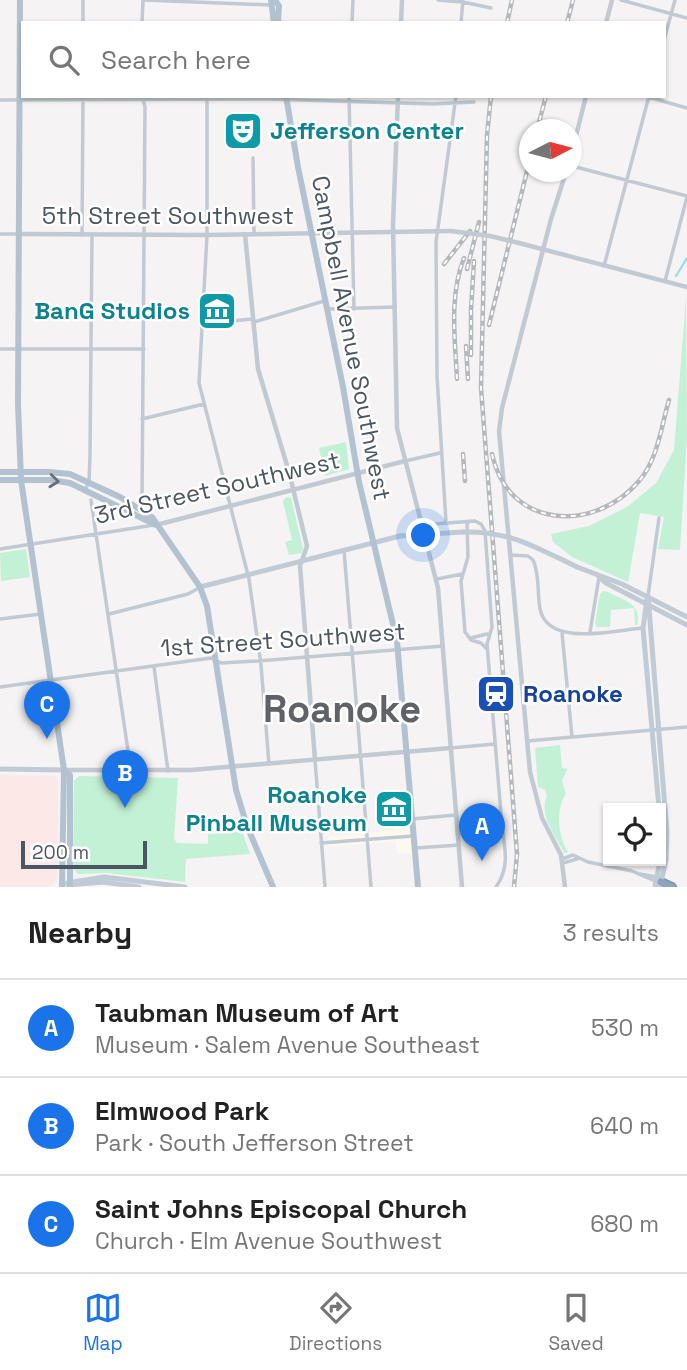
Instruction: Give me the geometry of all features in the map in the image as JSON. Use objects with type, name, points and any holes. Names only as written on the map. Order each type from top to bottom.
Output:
[{"type":"highway","points":[[658,883],[672,887]]},
{"type":"main road","points":[[20,0],[18,349],[21,476],[64,769],[61,886],[104,877],[185,887]]},
{"type":"main road","points":[[275,2],[276,21]]},
{"type":"main road","name":"Campbell Avenue Southwest","points":[[286,98],[357,473],[398,650],[418,887]]},
{"type":"main road","points":[[0,472],[62,482],[86,490],[156,525]]},
{"type":"main road","points":[[0,480],[64,473],[89,482],[141,508],[152,517],[200,587],[207,606],[231,767],[243,815],[273,887]]},
{"type":"main road","points":[[200,587],[374,542],[425,533],[489,532],[508,535],[648,596],[687,617]]},
{"type":"main road","points":[[600,577],[606,583],[687,625]]},
{"type":"main road","points":[[648,596],[643,628],[667,833],[666,860],[658,883]]},
{"type":"main road","points":[[647,605],[659,803]]},
{"type":"main road","points":[[0,769],[64,769],[70,775],[70,884]]},
{"type":"main road","points":[[70,884],[103,882],[139,887]]},
{"type":"street","points":[[83,0],[83,21]]},
{"type":"street","points":[[142,21],[144,0],[275,2]]},
{"type":"street","points":[[352,21],[353,0]]},
{"type":"street","points":[[401,21],[402,0]]},
{"type":"street","points":[[438,0],[463,1],[491,8]]},
{"type":"street","points":[[607,21],[612,0]]},
{"type":"street","points":[[621,0],[687,18]]},
{"type":"street","points":[[666,33],[675,0]]},
{"type":"street","points":[[461,21],[463,1]]},
{"type":"street","points":[[82,235],[83,98]]},
{"type":"street","points":[[0,100],[286,98],[397,103],[474,102]]},
{"type":"street","points":[[398,98],[393,231],[397,428],[437,579],[462,887]]},
{"type":"street","points":[[446,522],[437,376],[436,231],[456,98]]},
{"type":"street","points":[[580,119],[586,98]]},
{"type":"street","points":[[604,266],[648,98]]},
{"type":"street","points":[[652,98],[687,108]]},
{"type":"street","points":[[142,502],[143,99]]},
{"type":"street","points":[[349,99],[354,309]]},
{"type":"street","points":[[207,100],[207,235],[199,383],[247,573],[260,661],[269,764]]},
{"type":"street","points":[[253,158],[254,234]]},
{"type":"street","points":[[582,169],[687,197],[665,281]]},
{"type":"street","points":[[563,182],[500,418],[527,741],[534,790],[545,825],[562,861],[565,887]]},
{"type":"street","name":"5th Street Southwest","points":[[0,234],[144,236],[452,231],[519,243],[687,287]]},
{"type":"street","points":[[245,234],[261,382],[294,489],[307,546],[300,566],[325,887]]},
{"type":"street","points":[[86,490],[89,482],[92,235]]},
{"type":"street","points":[[202,324],[253,321],[326,300]]},
{"type":"street","points":[[328,309],[395,307]]},
{"type":"street","points":[[0,349],[144,349]]},
{"type":"street","points":[[142,419],[204,404]]},
{"type":"street","name":"3rd Street Southwest","points":[[0,549],[156,525],[440,453]]},
{"type":"street","points":[[91,500],[131,771]]},
{"type":"street","points":[[648,596],[659,518]]},
{"type":"street","points":[[470,521],[467,524],[468,556],[462,574],[465,632],[488,651]]},
{"type":"street","points":[[433,524],[470,521],[481,524],[485,535],[492,627],[488,651],[506,850],[505,868],[496,887]]},
{"type":"street","points":[[344,550],[371,887]]},
{"type":"street","points":[[511,555],[528,556],[533,560],[542,615],[551,627],[562,633],[643,628]]},
{"type":"street","points":[[437,579],[462,574]]},
{"type":"street","points":[[590,632],[600,577]]},
{"type":"street","points":[[108,614],[188,594],[200,587]]},
{"type":"street","points":[[0,619],[41,614]]},
{"type":"street","points":[[468,637],[482,637],[489,633]]},
{"type":"street","points":[[562,633],[572,737]]},
{"type":"street","name":"1st Street Southwest","points":[[0,687],[215,659],[221,663],[260,661],[443,646]]},
{"type":"street","points":[[154,667],[168,771]]},
{"type":"street","points":[[527,741],[687,727]]},
{"type":"street","points":[[64,769],[168,771],[495,744]]},
{"type":"street","points":[[412,819],[456,815]]},
{"type":"street","points":[[457,830],[502,826]]},
{"type":"street","points":[[321,843],[413,836]]},
{"type":"street","points":[[415,849],[459,845]]},
{"type":"street","points":[[562,861],[575,857],[640,874],[658,883]]},
{"type":"shaded area","points":[[0,775],[55,776],[58,780],[57,878],[49,887],[0,887]]},
{"type":"shaded area","points":[[408,818],[412,853],[397,854],[395,841],[329,847],[328,837],[394,830],[393,819]]},
{"type":"green space","points":[[686,298],[687,437],[680,550],[658,549],[664,517],[640,513],[628,582],[572,557],[553,542],[551,534],[589,526],[627,507],[656,483],[674,450]]},
{"type":"green space","points":[[346,442],[349,469],[325,476],[319,448]]},
{"type":"green space","points":[[286,497],[291,498],[303,548],[301,553],[289,555],[285,542],[292,540],[283,501]]},
{"type":"green space","points":[[26,549],[30,577],[1,581],[0,553]]},
{"type":"green space","points":[[603,591],[634,607],[638,618],[637,625],[634,608],[611,610],[610,627],[597,627],[595,624],[600,594]]},
{"type":"green space","points":[[560,745],[562,768],[567,769],[562,781],[566,794],[559,815],[560,831],[568,852],[564,853],[546,818],[547,796],[545,790],[538,787],[535,748]]},
{"type":"green space","points":[[79,776],[178,778],[174,839],[177,843],[208,844],[208,834],[242,831],[250,854],[186,859],[185,882],[107,873],[78,874],[73,863],[74,781]]},
{"type":"waterway","points":[[676,276],[687,258]]},
{"type":"railway","points":[[507,21],[512,0]]},
{"type":"railway","points":[[568,21],[573,0]]},
{"type":"railway","points":[[491,98],[487,135],[481,388],[517,854],[514,887]]},
{"type":"railway","points":[[540,119],[545,98]]},
{"type":"railway","points":[[489,325],[524,182]]},
{"type":"railway","points":[[467,269],[479,222]]},
{"type":"railway","points":[[444,264],[470,231]]},
{"type":"railway","points":[[457,379],[455,302],[464,258]]},
{"type":"railway","points":[[471,355],[474,261]]},
{"type":"railway","points":[[466,346],[468,379]]},
{"type":"railway","points":[[492,454],[501,479],[515,497],[534,509],[555,516],[577,516],[599,510],[620,498],[639,481],[651,463],[669,400]]},
{"type":"railway","points":[[463,454],[465,481]]},
{"type":"place","name":"Jefferson Center","points":[[243,131]]},
{"type":"place","name":"BanG Studios","points":[[217,311]]},
{"type":"place","name":"Roanoke","points":[[496,694]]},
{"type":"place","name":"Saint Johns Episcopal Church","points":[[47,739]]},
{"type":"place","name":"Elmwood Park","points":[[125,808]]},
{"type":"place","name":"Roanoke Pinball Museum","points":[[394,809]]},
{"type":"place","name":"Taubman Museum of Art","points":[[482,861]]},
{"type":"district","name":"Roanoke","points":[[342,709]]}]
